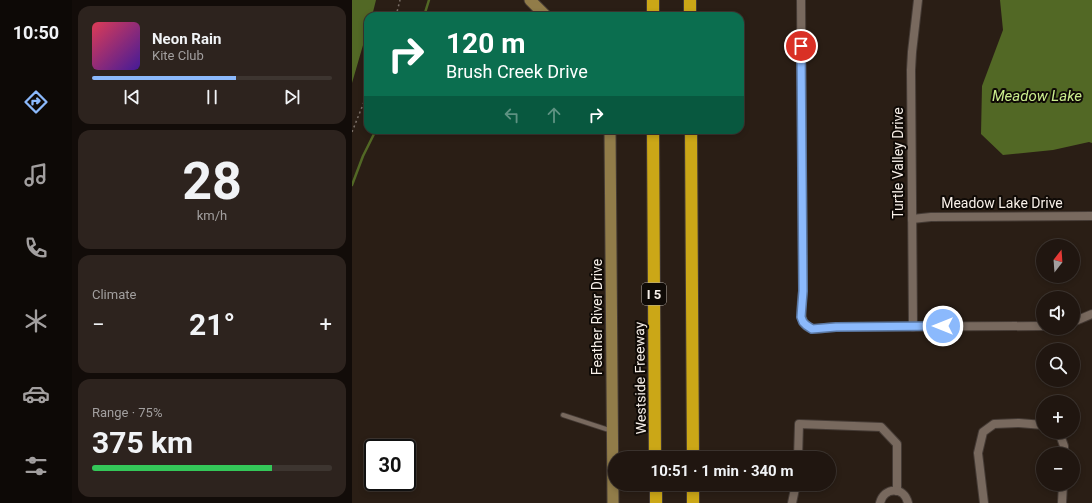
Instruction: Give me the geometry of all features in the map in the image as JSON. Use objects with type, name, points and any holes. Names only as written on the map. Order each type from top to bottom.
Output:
[{"type":"highway","points":[[653,0],[653,12]]},
{"type":"highway","points":[[690,0],[690,12]]},
{"type":"highway","name":"Westside Freeway","points":[[653,134],[655,451]]},
{"type":"highway","points":[[691,134],[693,451]]},
{"type":"highway","points":[[656,491],[656,503]]},
{"type":"highway","points":[[693,491],[693,503]]},
{"type":"street","points":[[530,0],[542,12]]},
{"type":"street","points":[[801,0],[803,291],[801,317],[803,322],[812,329],[836,327],[1036,326]]},
{"type":"street","name":"Turtle Valley Drive","points":[[913,327],[911,70],[918,0]]},
{"type":"street","name":"Feather River Drive","points":[[610,134],[613,503]]},
{"type":"street","name":"Meadow Lake Drive","points":[[912,219],[931,217],[1092,216]]},
{"type":"street","points":[[1080,319],[1092,314]]},
{"type":"street","points":[[798,451],[799,424],[881,427],[897,444],[897,491]]},
{"type":"street","points":[[984,503],[978,453],[983,432],[994,424],[1036,425]]},
{"type":"street","points":[[792,503],[795,491]]},
{"type":"street","points":[[880,503],[881,499],[888,492],[897,491],[905,495],[908,503]]},
{"type":"street","points":[[1062,503],[1063,491]]},
{"type":"lane","points":[[563,415],[613,432]]},
{"type":"path","points":[[397,12],[400,0]]},
{"type":"path","points":[[352,132],[364,102]]},
{"type":"water","points":[[352,0],[376,0],[373,12],[364,12],[364,42],[352,83]]},
{"type":"water","name":"Meadow Lake","points":[[1000,0],[1092,0],[1092,143],[1089,142],[1053,150],[1003,155],[981,134],[982,86],[1003,30]]},
{"type":"waterway","points":[[425,12],[429,0]]},
{"type":"waterway","points":[[352,185],[363,156],[374,134]]},
{"type":"route","points":[[801,46],[803,291],[801,317],[803,322],[812,329],[836,327],[943,326]]}]
